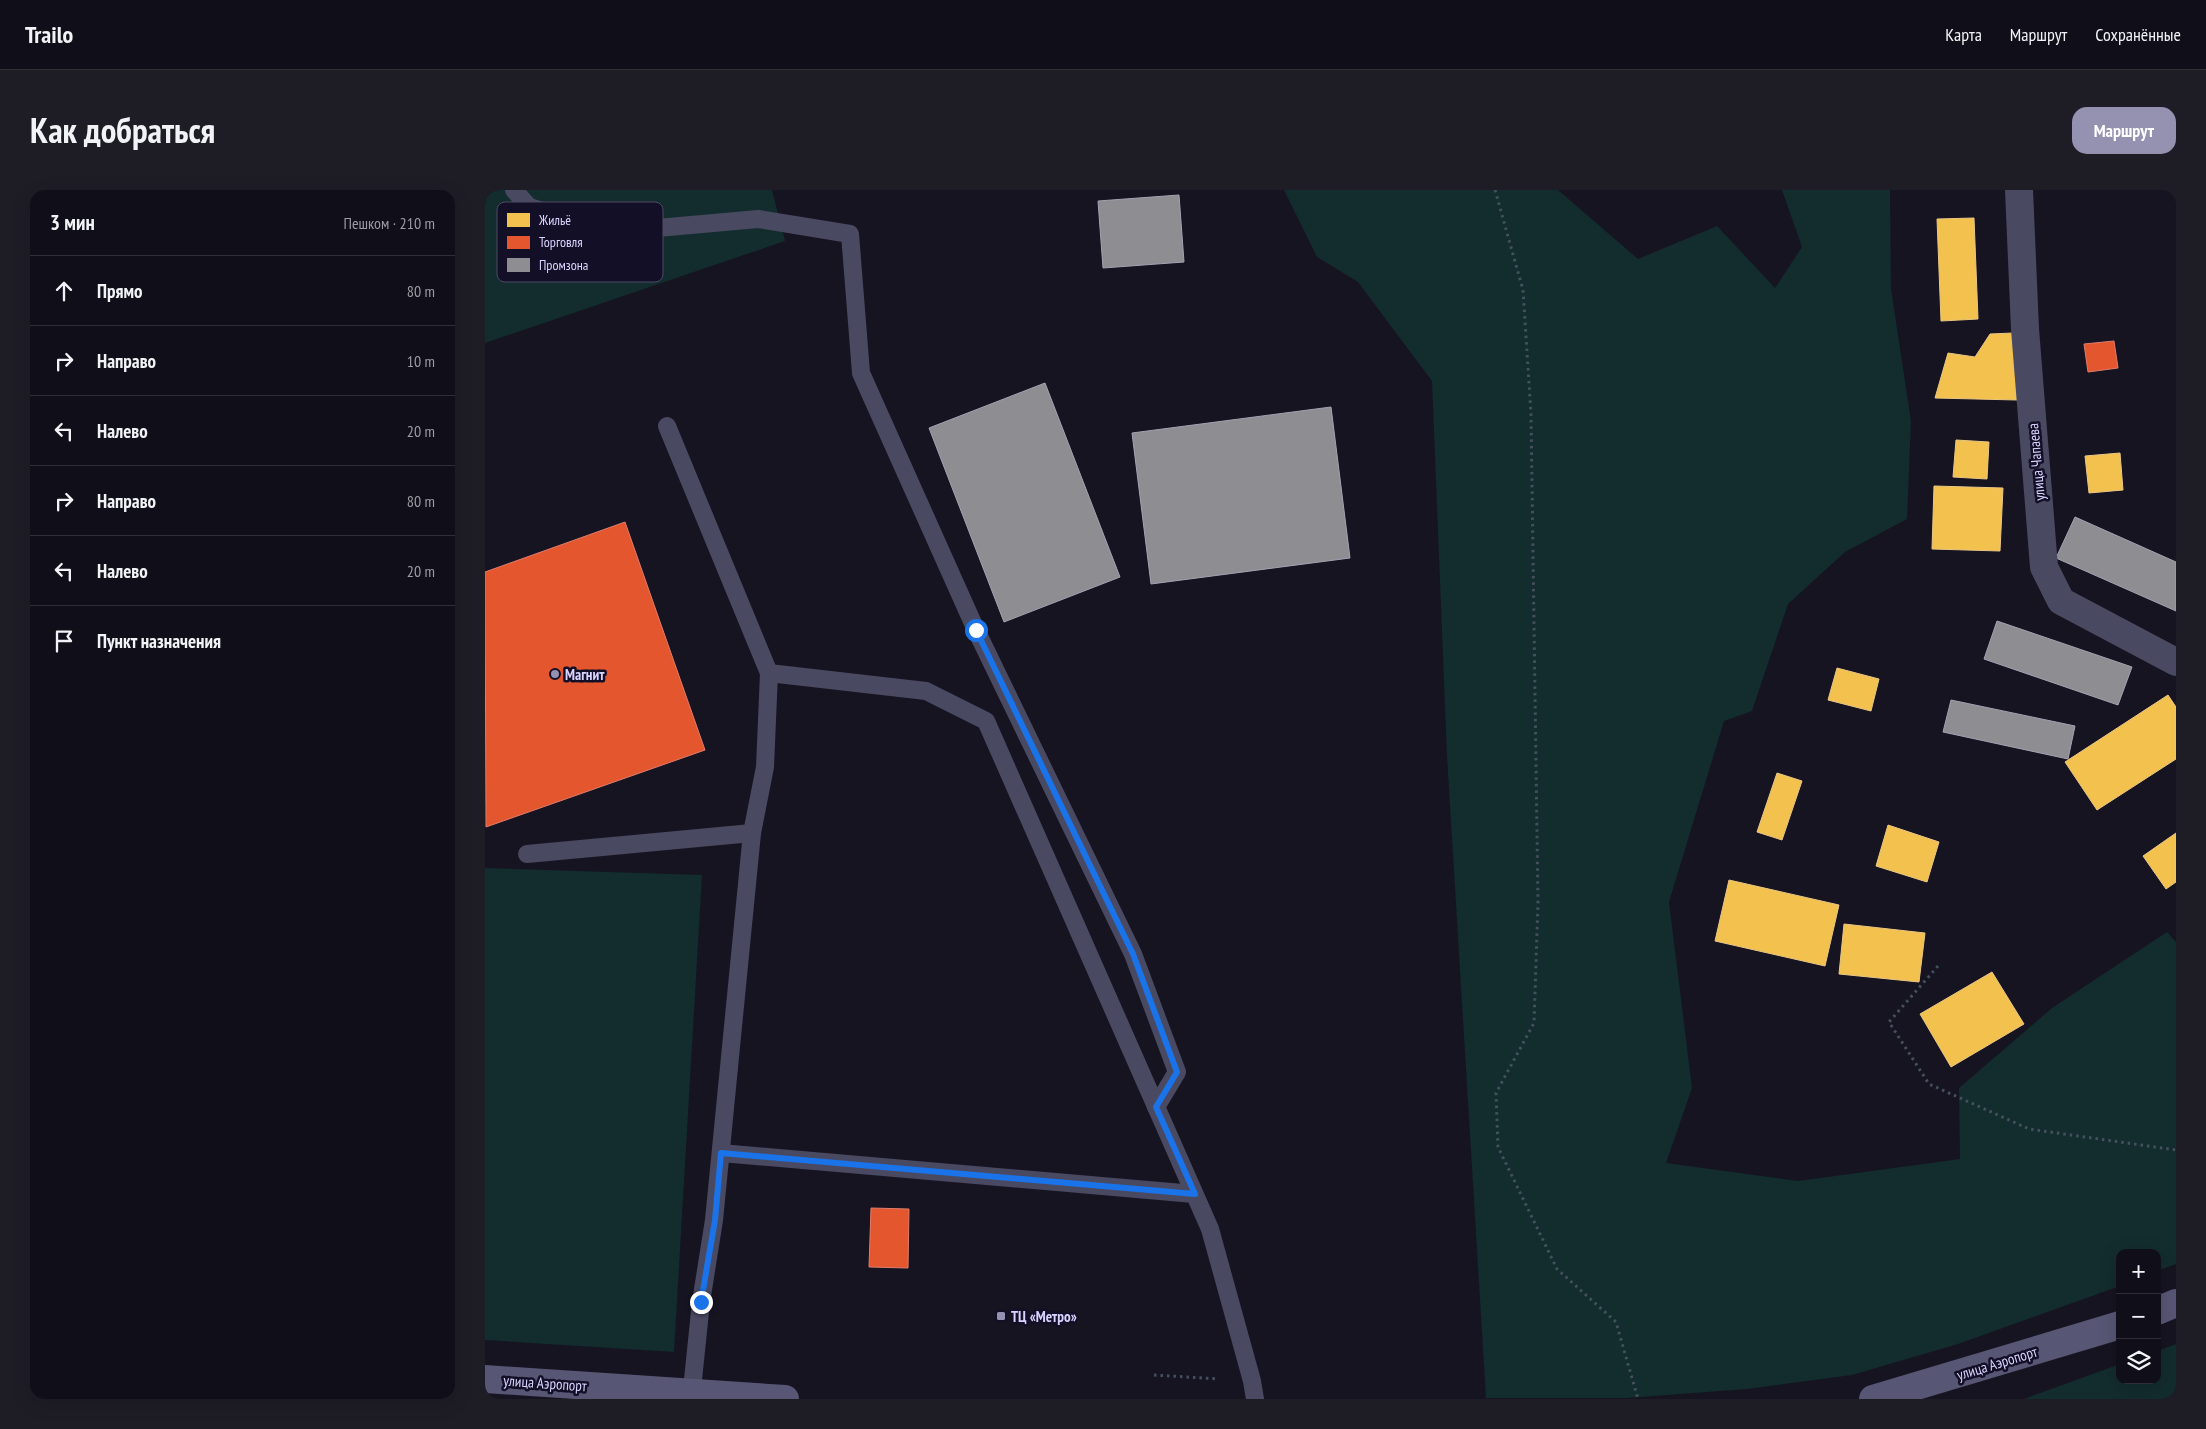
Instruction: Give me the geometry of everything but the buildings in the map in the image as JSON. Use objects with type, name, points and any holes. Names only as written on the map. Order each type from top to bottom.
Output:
[{"type":"main road","points":[[2161,1309],[2176,1303]]},
{"type":"main road","name":"улица Аэропорт","points":[[1873,1399],[2116,1326]]},
{"type":"main road","name":"улица Аэропорт","points":[[485,1379],[691,1396],[785,1399]]},
{"type":"street","name":"улица Чапаева","points":[[2019,190],[2025,329],[2044,567],[2061,601],[2176,662]]},
{"type":"lane","points":[[514,190],[525,202]]},
{"type":"lane","points":[[663,228],[758,219],[851,234],[861,373],[976,630],[1133,954],[1177,1072],[1156,1107]]},
{"type":"lane","points":[[667,426],[769,673],[765,767],[752,833],[721,1153],[691,1396]]},
{"type":"lane","points":[[769,673],[926,691],[986,721],[1210,1229],[1252,1381],[1255,1399]]},
{"type":"lane","points":[[527,854],[752,833]]},
{"type":"lane","points":[[721,1153],[1195,1194]]},
{"type":"path","points":[[1495,190],[1523,290],[1531,414],[1538,903],[1535,1023],[1496,1093],[1498,1147],[1557,1269],[1616,1322],[1638,1399]]},
{"type":"path","points":[[1938,966],[1889,1022],[1929,1084],[2029,1129],[2176,1150]]},
{"type":"path","points":[[1154,1374],[1252,1381]]},
{"type":"green space","points":[[485,190],[772,190],[785,241],[485,343]]},
{"type":"green space","points":[[1284,190],[1558,190],[1638,259],[1717,226],[1775,288],[1802,247],[1782,190],[1890,190],[1891,289],[1911,421],[1907,519],[1845,552],[1788,604],[1752,711],[1724,721],[1669,902],[1692,1088],[1666,1163],[1798,1181],[1960,1159],[1959,1088],[2052,1008],[2167,932],[2176,942],[2176,1264],[2161,1270],[2161,1249],[2116,1249],[2116,1287],[1958,1344],[1852,1375],[1747,1389],[1627,1398],[1486,1398],[1447,756],[1432,381],[1358,282],[1317,257]]},
{"type":"green space","points":[[485,868],[702,875],[674,1352],[485,1340]]},
{"type":"green space","points":[[2176,1344],[2176,1399],[2024,1399],[2116,1365],[2116,1384],[2161,1384],[2161,1350]]},
{"type":"place","name":"Магнит","points":[[555,674]]},
{"type":"place","name":"ТЦ «Метро»","points":[[1001,1316]]},
{"type":"route","points":[[701,1302],[715,1220],[721,1153],[1195,1194],[1156,1107],[1177,1072],[1133,954],[976,630]]}]
